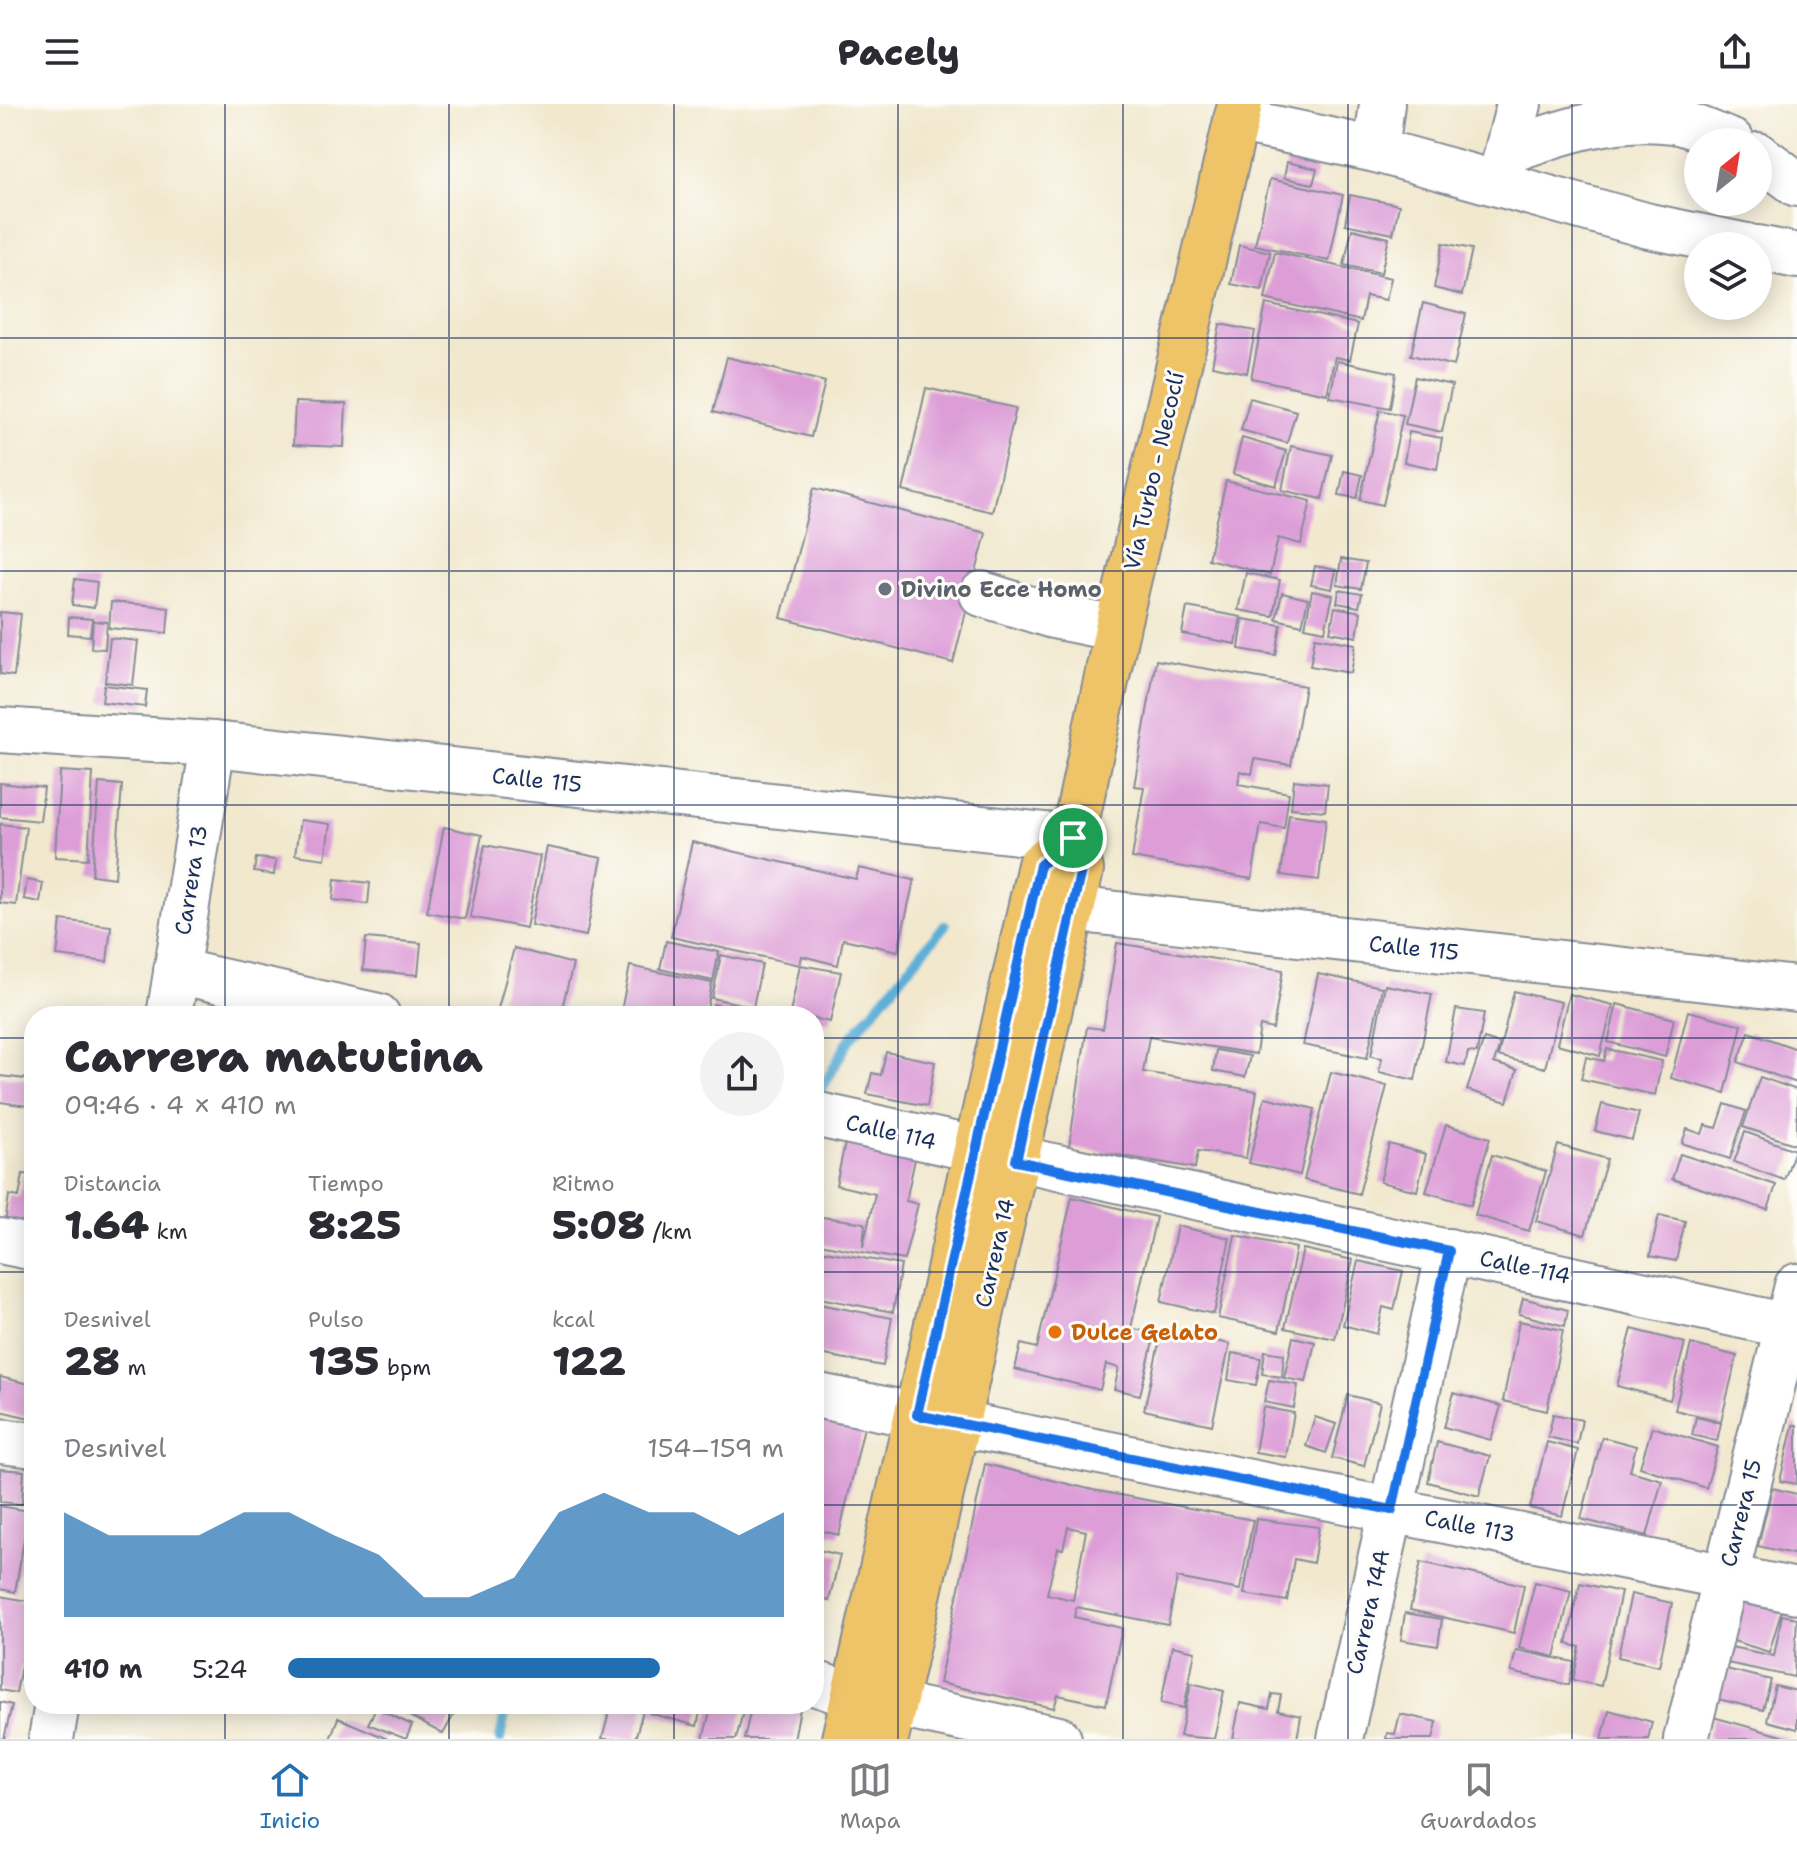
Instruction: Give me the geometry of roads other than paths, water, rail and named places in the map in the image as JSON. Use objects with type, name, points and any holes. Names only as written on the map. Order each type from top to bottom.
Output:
[{"type":"main road","name":"Vía Turbo - Necoclí","points":[[1073,838],[1117,629],[1238,112]]},
{"type":"main road","name":"Carrera 14","points":[[844,1739],[862,1706],[937,1419],[1052,908],[1081,870],[1073,838]]},
{"type":"street","points":[[1376,150],[1382,104]]},
{"type":"street","points":[[1504,168],[1519,104]]},
{"type":"street","points":[[1238,112],[1376,150],[1504,168],[1649,226],[1684,233]]},
{"type":"street","points":[[1504,168],[1555,134],[1622,121],[1674,121],[1693,128]]},
{"type":"street","points":[[1772,165],[1797,184]]},
{"type":"street","points":[[1772,251],[1797,256]]},
{"type":"street","points":[[982,594],[1053,616],[1117,629]]},
{"type":"street","name":"Calle 115","points":[[0,730],[213,744],[1073,838]]},
{"type":"street","name":"Carrera 13","points":[[171,1006],[213,744]]},
{"type":"street","name":"Calle 115","points":[[1052,908],[1797,989]]},
{"type":"street","points":[[176,971],[333,1006]]},
{"type":"street","name":"Calle 114","points":[[824,1116],[996,1156],[1449,1251],[1794,1313]]},
{"type":"street","points":[[0,1241],[24,1246]]},
{"type":"street","name":"Carrera 14A","points":[[1340,1739],[1449,1251]]},
{"type":"street","name":"Carrera 15","points":[[1686,1739],[1794,1313]]},
{"type":"street","name":"Calle 113","points":[[824,1397],[1797,1591]]},
{"type":"street","points":[[0,1441],[24,1444]]},
{"type":"street","points":[[862,1706],[1059,1739]]},
{"type":"street","points":[[51,1739],[55,1714]]},
{"type":"waterway","points":[[824,1085],[849,1040],[945,925]]},
{"type":"waterway","points":[[500,1739],[505,1714]]},
{"type":"place","name":"Divino Ecce Homo","points":[[885,589]]},
{"type":"place","name":"Dulce Gelato","points":[[1055,1332]]}]
